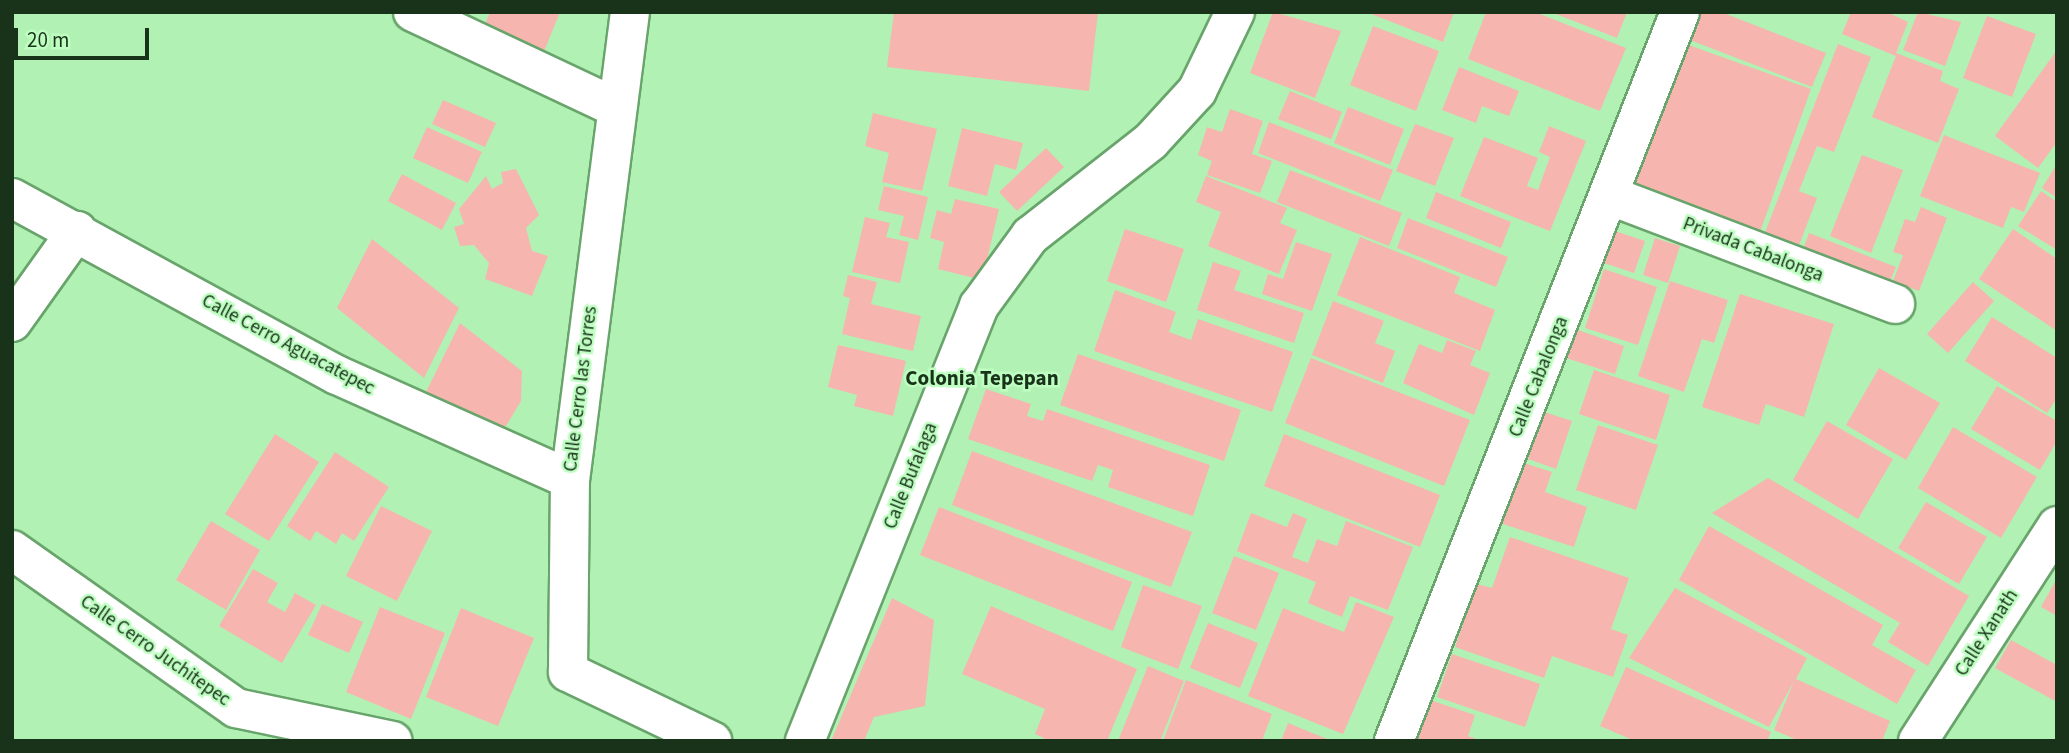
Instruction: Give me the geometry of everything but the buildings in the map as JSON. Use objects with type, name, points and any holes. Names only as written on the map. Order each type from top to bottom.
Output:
[{"type":"street","points":[[413,12],[615,107]]},
{"type":"street","name":"Calle Cerro las Torres","points":[[630,12],[615,107],[570,478],[568,672],[712,741]]},
{"type":"street","name":"Calle Bufalaga","points":[[805,741],[979,306],[1030,236],[1151,141],[1197,91],[1235,12]]},
{"type":"street","name":"Calle Cabalonga","points":[[1394,741],[1611,196],[1679,12]]},
{"type":"street","name":"Privada Cabalonga","points":[[1611,196],[1895,304]]},
{"type":"street","name":"Calle Cerro Aguacatepec","points":[[12,198],[77,231],[337,375],[570,478]]},
{"type":"street","points":[[12,322],[77,231]]},
{"type":"street","name":"Calle Xanath","points":[[1918,741],[2057,526]]},
{"type":"street","name":"Calle Cerro Juchitepec","points":[[12,550],[236,708],[393,741]]},
{"type":"district","name":"Colonia Tepepan","points":[[982,378]]}]
